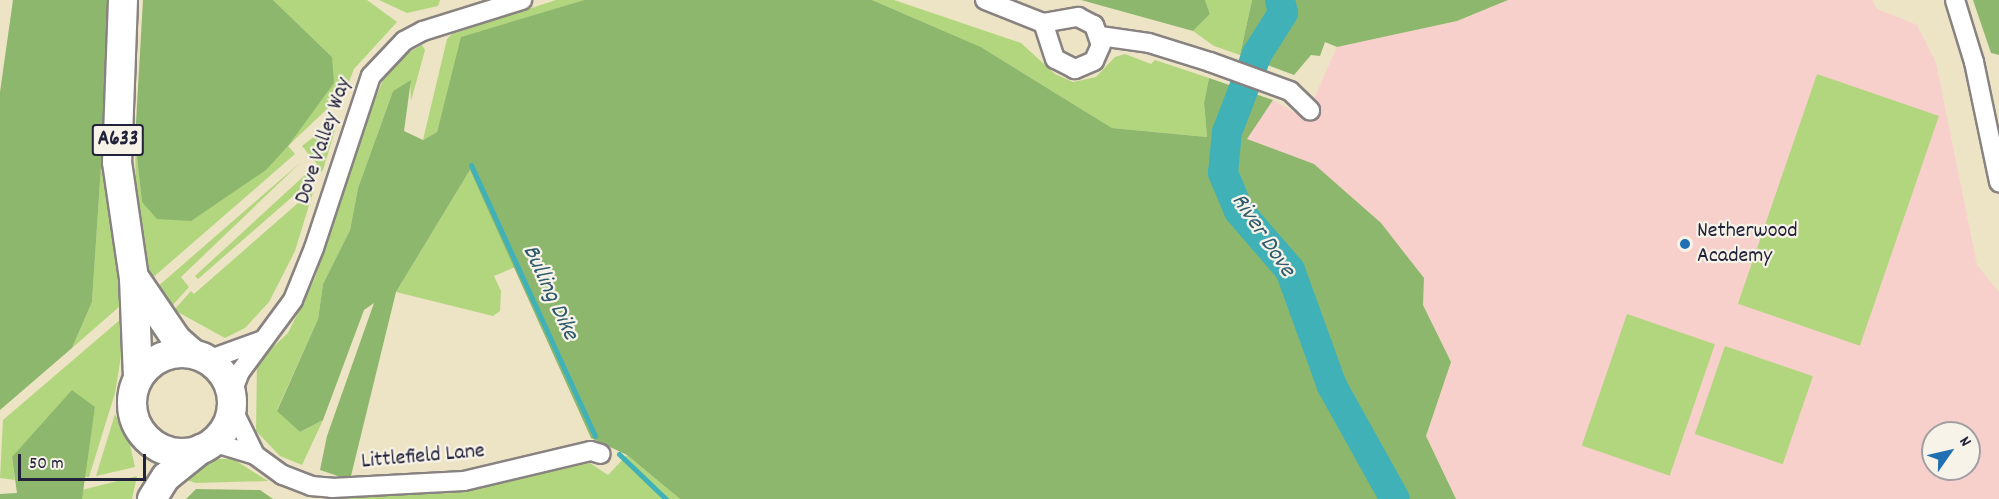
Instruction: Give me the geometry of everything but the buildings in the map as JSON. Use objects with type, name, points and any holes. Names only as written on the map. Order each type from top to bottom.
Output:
[{"type":"main road","name":"A633","points":[[123,0],[117,162],[134,278],[138,378]]},
{"type":"main road","points":[[134,278],[177,340],[220,370],[231,401],[222,433],[166,477],[152,499]]},
{"type":"main road","points":[[144,499],[148,473],[144,436],[132,409],[138,378],[162,356],[201,357]]},
{"type":"main road","points":[[144,436],[168,451],[206,446]]},
{"type":"street","name":"Dove Valley Way","points":[[231,401],[260,341],[277,324],[293,300],[314,248],[371,76],[404,41],[423,31],[522,0]]},
{"type":"street","points":[[985,0],[1043,23],[1078,17],[1094,24],[1100,36],[1100,50],[1094,61],[1085,67],[1066,67],[1055,59],[1043,23]]},
{"type":"street","points":[[1955,0],[1974,62],[1999,182]]},
{"type":"street","points":[[1100,36],[1149,43],[1210,62],[1284,89],[1310,110]]},
{"type":"street","name":"Dove Valley Way","points":[[201,357],[260,341]]},
{"type":"street","name":"Littlefield Lane","points":[[231,401],[255,455]]},
{"type":"street","name":"Littlefield Lane","points":[[206,446],[255,455],[283,475],[311,486],[332,488],[464,481],[591,451],[601,454]]},
{"type":"shaded area","name":"Netherwood Academy","points":[[1508,0],[1872,0],[1877,9],[1917,25],[1936,63],[1977,265],[1999,292],[1999,499],[1456,499],[1426,436],[1451,362],[1423,305],[1424,278],[1246,139],[1273,100],[1305,119],[1337,47],[1457,21]]},
{"type":"green space","points":[[13,0],[114,0],[109,157],[101,167],[92,302],[72,348],[0,410],[0,92]]},
{"type":"green space","points":[[143,0],[273,0],[332,57],[334,83],[288,146],[266,170],[191,221],[157,219],[142,202],[135,140]]},
{"type":"green space","points":[[273,0],[367,0],[397,22],[354,69],[345,92],[288,146],[295,154],[150,280],[136,201],[135,140],[142,202],[332,57]]},
{"type":"green space","points":[[379,0],[440,0],[438,6],[407,13]]},
{"type":"green space","points":[[556,0],[584,0],[462,37],[437,132],[423,140],[447,39],[452,34]]},
{"type":"green space","points":[[584,0],[872,0],[981,47],[1112,128],[1207,137],[1204,103],[1209,78],[1273,100],[1247,139],[1314,164],[1381,223],[1424,278],[1423,305],[1451,362],[1426,436],[1456,499],[680,499],[627,455],[591,438],[470,170],[396,292],[350,480],[320,470],[327,436],[374,303],[364,310],[323,420],[300,432],[277,411],[318,319],[323,284],[350,230],[358,188],[393,91],[411,80],[404,131],[423,140],[437,132],[461,37]]},
{"type":"green space","points":[[872,0],[894,0],[1021,43],[1055,74],[1073,82],[1096,77],[1115,57],[1125,54],[1151,64],[1155,60],[1209,78],[1204,103],[1207,137],[1112,128],[981,47]]},
{"type":"green space","points":[[1081,0],[1205,0],[1210,14],[1193,31]]},
{"type":"green space","points":[[1205,0],[1252,0],[1240,55],[1214,46],[1193,31],[1210,14]]},
{"type":"green space","points":[[1252,0],[1508,0],[1457,21],[1337,47],[1325,42],[1320,56],[1311,55],[1294,75],[1240,55]]},
{"type":"green space","points":[[1973,0],[1999,0],[1999,55],[1991,53]]},
{"type":"green space","points":[[422,45],[425,50],[411,101],[410,81],[393,91],[358,188],[350,230],[323,284],[318,319],[277,410],[300,432],[323,420],[302,465],[280,456],[256,431],[257,362],[288,333],[315,278],[366,119],[385,76],[401,57]]},
{"type":"green space","points":[[1817,74],[1939,116],[1860,346],[1738,304]]},
{"type":"green space","points":[[339,117],[323,170],[198,279],[195,276],[317,164],[302,146]]},
{"type":"green space","points":[[109,157],[111,227],[127,300],[72,348],[92,302],[101,167]]},
{"type":"green space","points":[[301,162],[181,277],[189,287],[170,308],[156,288]]},
{"type":"green space","points":[[470,170],[515,267],[494,276],[501,291],[500,311],[493,316],[396,292]]},
{"type":"green space","points":[[314,189],[295,251],[269,302],[245,328],[225,338],[174,310],[191,291],[194,294]]},
{"type":"green space","points":[[128,313],[115,393],[89,477],[84,477],[95,407],[12,457],[15,480],[0,478],[3,420]]},
{"type":"green space","points":[[1627,314],[1715,344],[1670,476],[1582,445]]},
{"type":"green space","points":[[1725,346],[1813,376],[1783,464],[1695,434]]},
{"type":"green space","points":[[72,390],[95,407],[82,499],[0,499],[0,494],[17,493],[12,457]]},
{"type":"green space","points":[[115,414],[130,445],[135,467],[96,476]]},
{"type":"green space","points":[[627,455],[680,499],[335,499],[335,496],[456,493],[590,463],[608,475]]},
{"type":"green space","points":[[212,459],[233,459],[268,481],[196,483],[183,479]]},
{"type":"green space","points":[[137,476],[132,499],[82,499],[82,490]]},
{"type":"green space","points":[[196,489],[260,490],[273,499],[186,499]]},
{"type":"waterway","name":"River Dove","points":[[1280,0],[1283,13],[1257,54],[1227,132],[1223,173],[1239,211],[1290,270],[1332,386],[1395,499]]},
{"type":"waterway","name":"Bulling Dike","points":[[471,165],[595,436]]},
{"type":"waterway","name":"Bulling Dike","points":[[619,454],[666,499]]},
{"type":"place","name":"Netherwood Academy","points":[[1685,244]]}]
